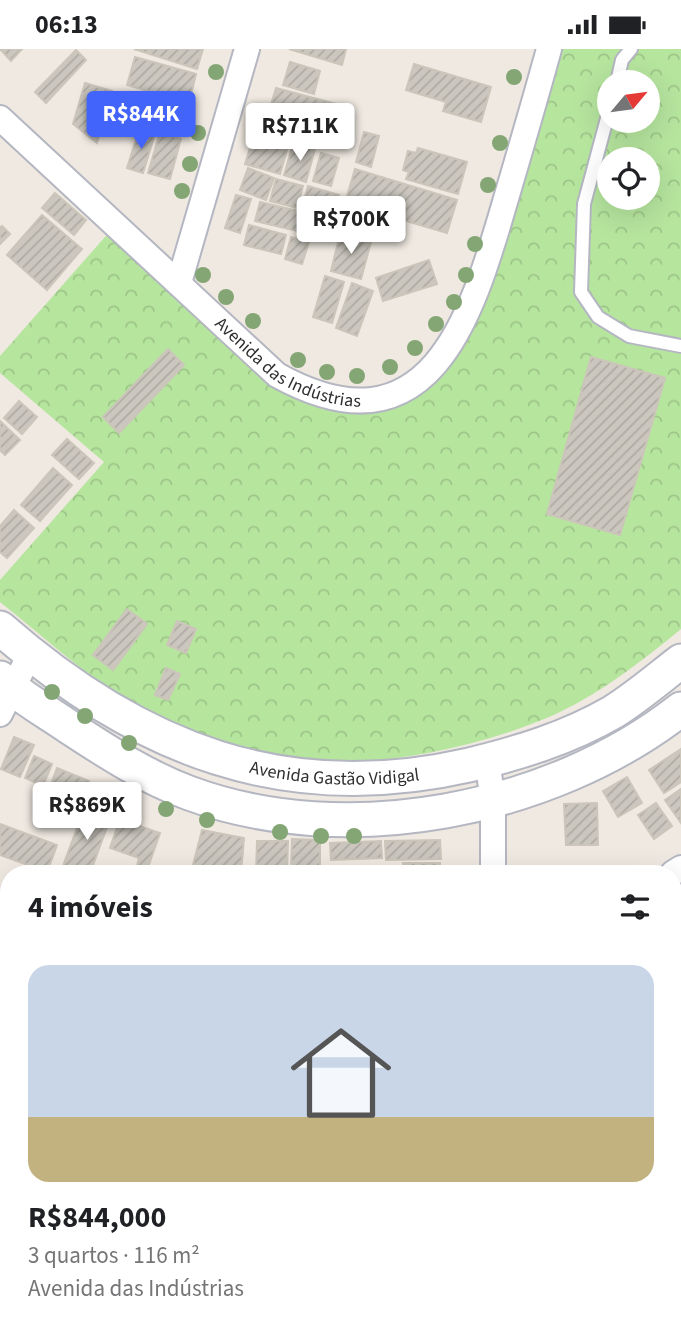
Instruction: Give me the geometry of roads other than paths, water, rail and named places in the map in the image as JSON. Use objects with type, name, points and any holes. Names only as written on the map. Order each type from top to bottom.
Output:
[{"type":"street","points":[[179,283],[247,49]]},
{"type":"street","name":"Avenida das Indústrias","points":[[0,118],[277,375],[315,394],[351,402],[370,400],[419,379],[454,339],[478,291],[550,49]]},
{"type":"street","name":"Avenida Gastão Vidigal","points":[[0,628],[78,689],[138,726],[189,750],[276,772],[353,781],[396,778],[487,761],[562,738],[631,700],[681,661]]},
{"type":"street","points":[[30,654],[4,693],[137,769],[189,793],[224,804],[332,818],[390,818],[493,800],[539,787],[584,770],[655,730],[681,709]]},
{"type":"street","points":[[487,761],[493,800],[493,865]]},
{"type":"lane","points":[[620,70],[622,60],[631,49]]},
{"type":"lane","points":[[603,133],[584,204],[581,292],[598,317],[629,336],[681,346]]}]
